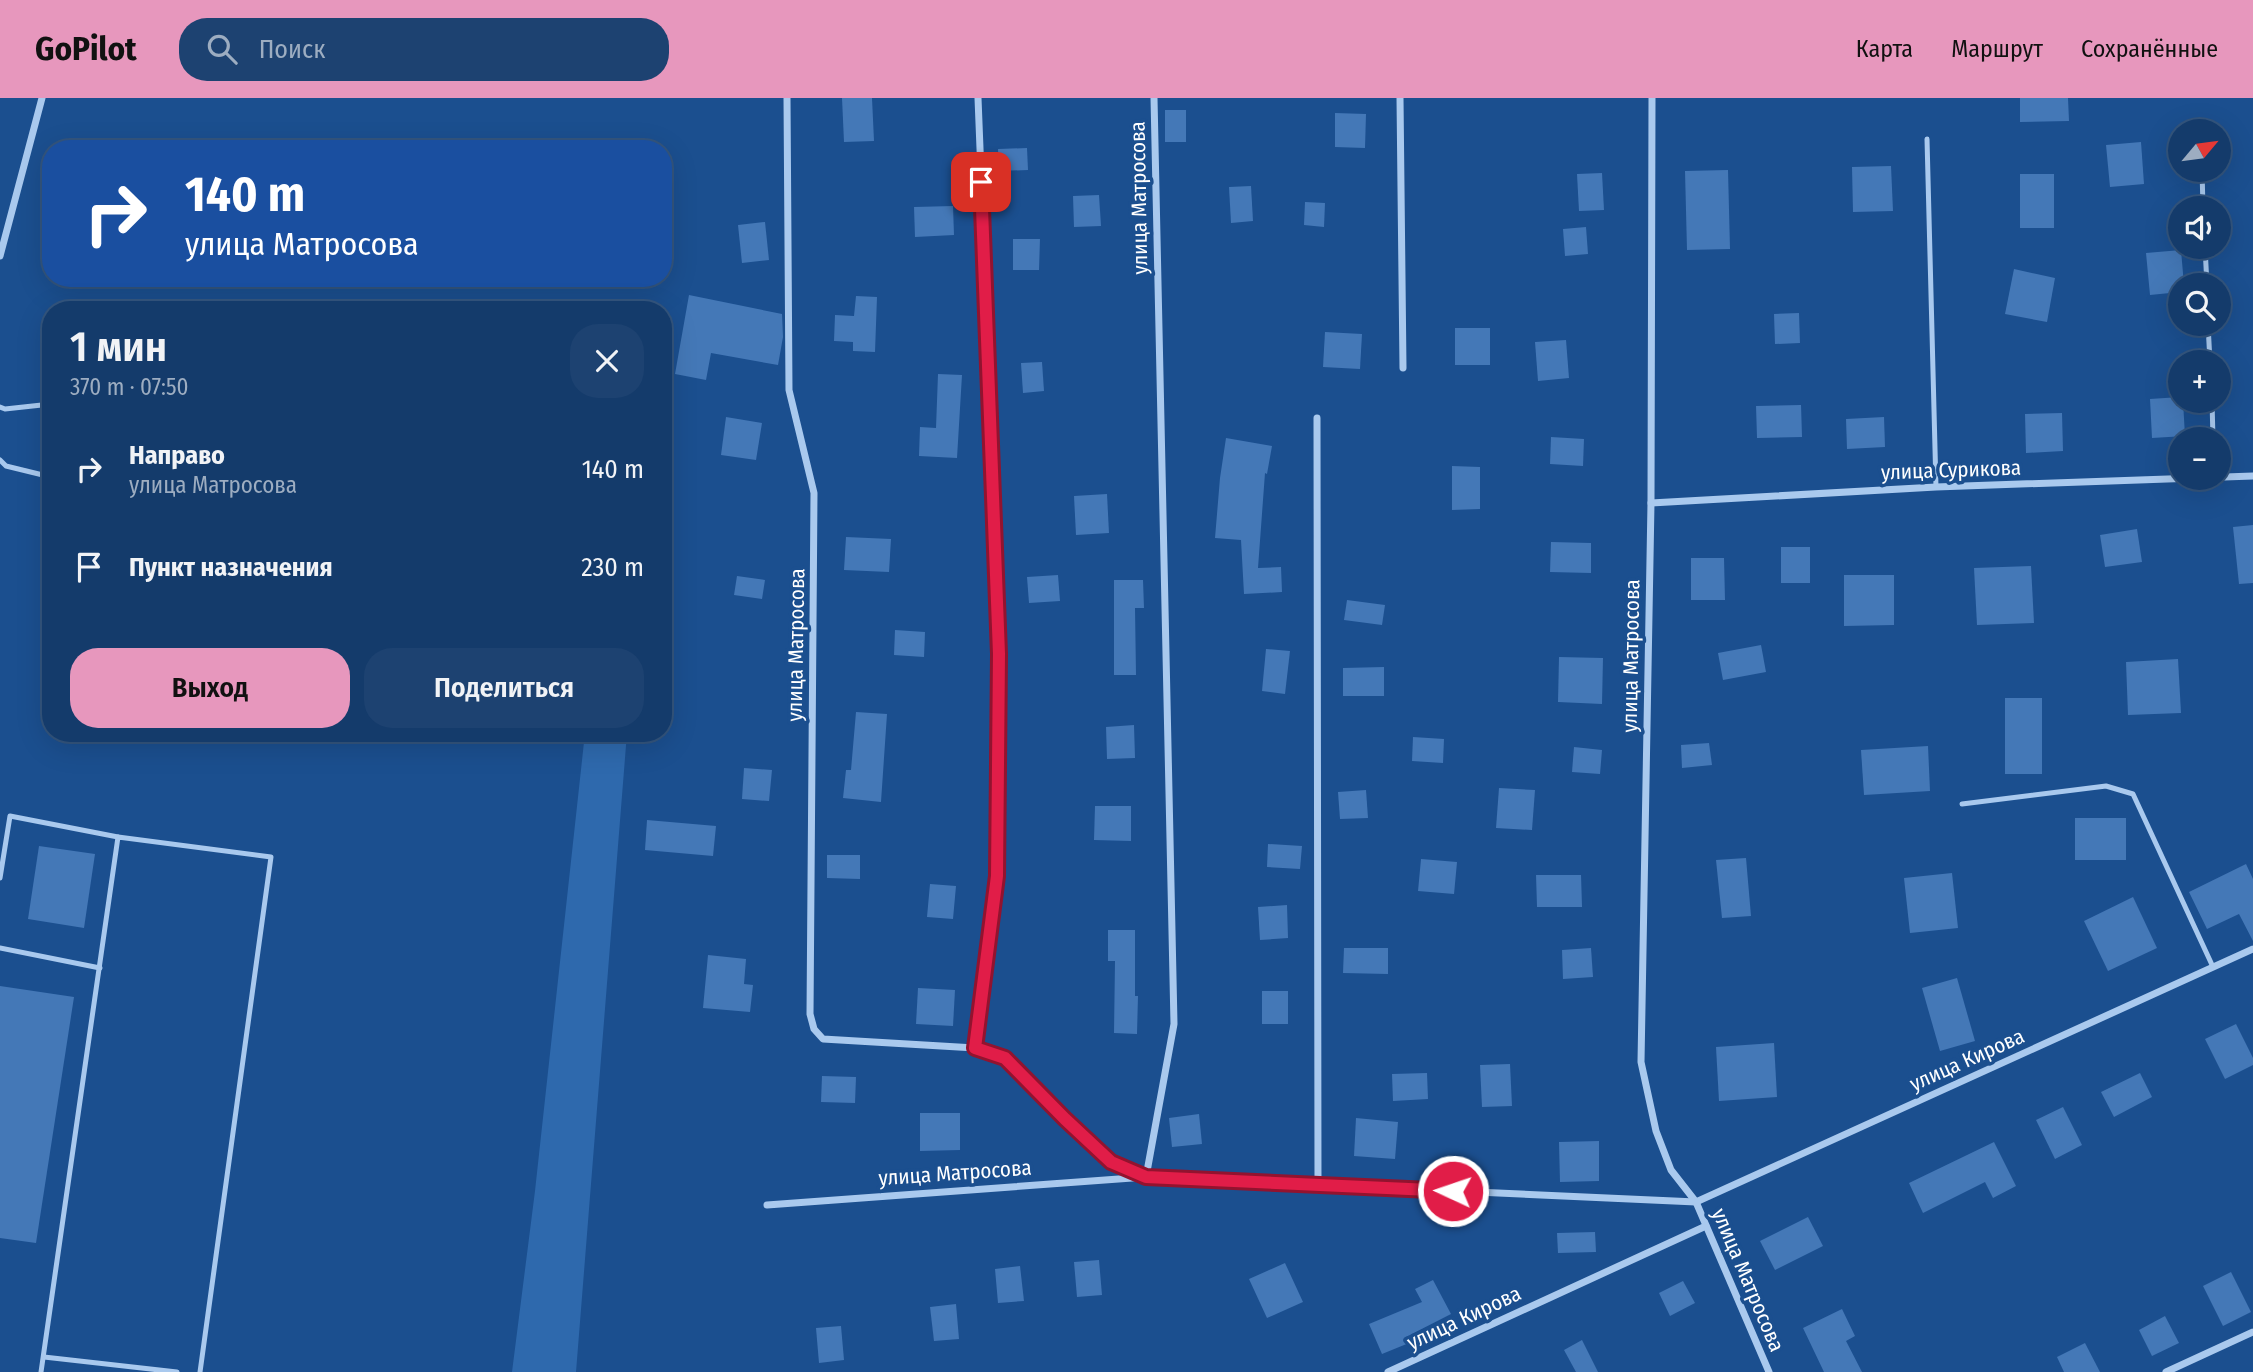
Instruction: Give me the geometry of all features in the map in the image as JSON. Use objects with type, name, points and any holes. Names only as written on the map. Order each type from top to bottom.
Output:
[{"type":"street","points":[[0,256],[42,98]]},
{"type":"street","name":"улица Матросова","points":[[787,98],[789,390],[814,493],[810,1014],[814,1029],[823,1040],[975,1048],[1005,1058],[1111,1162],[1146,1177]]},
{"type":"street","points":[[975,1048],[997,876],[999,627],[978,98]]},
{"type":"street","name":"улица Матросова","points":[[1146,1177],[1174,1024],[1154,98]]},
{"type":"street","points":[[1400,98],[1403,368]]},
{"type":"street","name":"улица Матросова","points":[[1652,98],[1651,503],[1641,1062],[1656,1132],[1671,1170],[1696,1202],[1769,1372]]},
{"type":"street","points":[[1317,418],[1318,1185]]},
{"type":"street","name":"улица Сурикова","points":[[2231,477],[2253,476]]},
{"type":"street","name":"улица Сурикова","points":[[1651,503],[1936,487],[2168,480]]},
{"type":"street","name":"улица Кирова","points":[[1696,1202],[2253,949]]},
{"type":"street","name":"улица Матросова","points":[[766,1205],[1146,1177],[1696,1202]]},
{"type":"street","name":"улица Кирова","points":[[1388,1372],[1706,1226]]},
{"type":"street","points":[[2166,1372],[2253,1332]]},
{"type":"lane","points":[[1927,139],[1936,487]]},
{"type":"lane","points":[[0,407],[5,409],[42,405]]},
{"type":"lane","points":[[0,460],[6,466],[42,475]]},
{"type":"lane","points":[[1962,804],[2106,786],[2133,794],[2213,967]]},
{"type":"lane","points":[[0,878],[10,816],[118,836],[271,857],[200,1372]]},
{"type":"lane","points":[[41,1372],[118,836]]},
{"type":"lane","points":[[0,948],[100,968]]},
{"type":"lane","points":[[44,1357],[177,1372]]},
{"type":"shaded area","points":[[584,742],[626,742],[576,1372],[512,1372],[535,1191]]},
{"type":"building","points":[[842,98],[872,98],[874,141],[844,142]]},
{"type":"building","points":[[2020,98],[2068,98],[2069,121],[2020,122]]},
{"type":"building","points":[[1165,110],[1186,110],[1186,142],[1165,142]]},
{"type":"building","points":[[1335,113],[1366,114],[1365,148],[1335,147]]},
{"type":"building","points":[[2141,142],[2144,184],[2110,187],[2106,145]]},
{"type":"building","points":[[1027,148],[1028,170],[999,171],[998,149]]},
{"type":"building","points":[[1891,166],[1893,211],[1853,212],[1852,167]]},
{"type":"building","points":[[1728,170],[1730,249],[1687,250],[1685,171]]},
{"type":"building","points":[[1602,173],[1604,210],[1579,211],[1577,174]]},
{"type":"building","points":[[2020,174],[2054,174],[2054,228],[2020,228]]},
{"type":"building","points":[[1251,186],[1253,221],[1231,223],[1229,187]]},
{"type":"building","points":[[1099,195],[1101,226],[1074,227],[1073,196]]},
{"type":"building","points":[[1305,202],[1325,203],[1324,227],[1304,225]]},
{"type":"building","points":[[953,206],[954,235],[915,237],[914,207]]},
{"type":"building","points":[[765,222],[769,260],[742,263],[738,225]]},
{"type":"building","points":[[1586,227],[1588,254],[1565,256],[1563,229]]},
{"type":"building","points":[[1013,239],[1040,239],[1039,270],[1013,270]]},
{"type":"building","points":[[2168,251],[2168,259],[2182,259],[2183,273],[2168,273],[2168,293],[2150,295],[2146,253]]},
{"type":"building","points":[[2014,269],[2055,278],[2047,322],[2005,314]]},
{"type":"building","points":[[689,295],[782,314],[783,337],[778,365],[711,353],[706,380],[675,374]]},
{"type":"building","points":[[856,296],[877,297],[875,352],[853,351],[853,342],[834,341],[835,315],[854,316]]},
{"type":"building","points":[[1799,313],[1800,343],[1775,344],[1774,314]]},
{"type":"building","points":[[1455,328],[1490,328],[1490,365],[1455,365]]},
{"type":"building","points":[[1325,332],[1362,334],[1360,369],[1323,367]]},
{"type":"building","points":[[1566,340],[1569,378],[1538,381],[1535,342]]},
{"type":"building","points":[[1042,362],[1044,391],[1023,393],[1021,363]]},
{"type":"building","points":[[938,374],[962,375],[957,458],[919,456],[920,427],[936,428]]},
{"type":"building","points":[[2168,398],[2168,413],[2184,413],[2184,427],[2168,427],[2168,437],[2152,438],[2150,399]]},
{"type":"building","points":[[1801,405],[1802,437],[1757,438],[1756,406]]},
{"type":"building","points":[[2062,413],[2063,451],[2026,453],[2025,414]]},
{"type":"building","points":[[726,417],[762,423],[756,460],[721,455]]},
{"type":"building","points":[[1884,417],[1885,447],[1847,449],[1846,419]]},
{"type":"building","points":[[1551,437],[1584,439],[1583,466],[1550,464]]},
{"type":"building","points":[[1226,438],[1272,446],[1267,474],[1265,473],[1258,568],[1281,567],[1282,592],[1244,594],[1241,540],[1215,538]]},
{"type":"building","points":[[1452,466],[1480,467],[1480,509],[1452,510]]},
{"type":"building","points":[[1107,494],[1109,533],[1076,535],[1074,496]]},
{"type":"building","points":[[2253,525],[2253,583],[2239,584],[2233,527]]},
{"type":"building","points":[[2137,529],[2142,562],[2105,567],[2100,535]]},
{"type":"building","points":[[846,537],[891,539],[889,572],[844,570]]},
{"type":"building","points":[[1551,542],[1591,543],[1591,573],[1550,572]]},
{"type":"building","points":[[1781,547],[1810,547],[1810,583],[1781,583]]},
{"type":"building","points":[[1691,558],[1724,558],[1725,600],[1691,600]]},
{"type":"building","points":[[2031,566],[2034,623],[1977,625],[1974,568]]},
{"type":"building","points":[[1058,575],[1060,601],[1029,603],[1027,577]]},
{"type":"building","points":[[1844,575],[1894,575],[1894,625],[1844,626]]},
{"type":"building","points":[[737,576],[765,580],[762,599],[734,595]]},
{"type":"building","points":[[1114,580],[1143,580],[1144,608],[1135,608],[1136,675],[1114,675]]},
{"type":"building","points":[[1347,600],[1385,605],[1382,625],[1344,620]]},
{"type":"building","points":[[895,630],[925,632],[924,657],[894,655]]},
{"type":"building","points":[[1761,645],[1766,672],[1723,680],[1718,653]]},
{"type":"building","points":[[1266,649],[1290,651],[1285,694],[1262,691]]},
{"type":"building","points":[[1559,657],[1603,658],[1602,704],[1558,702]]},
{"type":"building","points":[[2178,659],[2181,713],[2128,715],[2126,662]]},
{"type":"building","points":[[1384,667],[1384,696],[1343,696],[1343,668]]},
{"type":"building","points":[[2005,698],[2042,698],[2042,774],[2005,774]]},
{"type":"building","points":[[856,712],[887,714],[881,802],[843,798],[846,770],[851,770]]},
{"type":"building","points":[[1134,725],[1135,758],[1107,759],[1106,727]]},
{"type":"building","points":[[1413,737],[1444,739],[1443,763],[1412,761]]},
{"type":"building","points":[[1709,743],[1712,765],[1682,768],[1681,745]]},
{"type":"building","points":[[1928,746],[1930,791],[1864,795],[1861,750]]},
{"type":"building","points":[[1574,747],[1602,750],[1600,774],[1572,772]]},
{"type":"building","points":[[744,768],[772,770],[769,801],[742,799]]},
{"type":"building","points":[[1499,788],[1535,790],[1532,830],[1496,828]]},
{"type":"building","points":[[1366,790],[1368,818],[1340,819],[1338,792]]},
{"type":"building","points":[[1095,806],[1131,806],[1131,841],[1094,840]]},
{"type":"building","points":[[2075,818],[2126,818],[2126,860],[2075,860]]},
{"type":"building","points":[[647,820],[716,826],[713,856],[645,850]]},
{"type":"building","points":[[1268,844],[1302,846],[1300,869],[1267,867]]},
{"type":"building","points":[[39,846],[95,854],[84,928],[28,919]]},
{"type":"building","points":[[827,855],[860,855],[860,879],[827,878]]},
{"type":"building","points":[[1746,858],[1751,916],[1722,918],[1716,860]]},
{"type":"building","points":[[1421,859],[1457,862],[1454,894],[1418,891]]},
{"type":"building","points":[[2246,864],[2253,879],[2253,941],[2239,914],[2207,929],[2189,892]]},
{"type":"building","points":[[1952,873],[1958,928],[1910,933],[1904,878]]},
{"type":"building","points":[[1536,875],[1581,875],[1582,907],[1537,907]]},
{"type":"building","points":[[930,884],[956,886],[953,919],[927,917]]},
{"type":"building","points":[[2133,897],[2157,948],[2108,971],[2084,921]]},
{"type":"building","points":[[1287,905],[1288,938],[1260,940],[1258,907]]},
{"type":"building","points":[[1108,930],[1135,930],[1137,1034],[1114,1033],[1115,961],[1108,961]]},
{"type":"building","points":[[1344,948],[1388,948],[1388,974],[1343,973]]},
{"type":"building","points":[[1591,948],[1593,977],[1563,979],[1562,950]]},
{"type":"building","points":[[708,955],[746,959],[744,984],[753,985],[750,1012],[703,1008]]},
{"type":"building","points":[[1957,978],[1975,1041],[1940,1051],[1922,988]]},
{"type":"building","points":[[0,986],[74,997],[36,1243],[0,1238]]},
{"type":"building","points":[[918,988],[955,990],[953,1026],[916,1024]]},
{"type":"building","points":[[1262,991],[1288,991],[1288,1024],[1262,1024]]},
{"type":"building","points":[[2236,1024],[2253,1058],[2253,1065],[2225,1079],[2205,1039]]},
{"type":"building","points":[[1774,1043],[1777,1097],[1719,1101],[1716,1047]]},
{"type":"building","points":[[1510,1064],[1512,1106],[1482,1107],[1480,1065]]},
{"type":"building","points":[[1427,1073],[1428,1099],[1393,1101],[1392,1074]]},
{"type":"building","points":[[2140,1073],[2152,1097],[2114,1117],[2101,1092]]},
{"type":"building","points":[[822,1076],[856,1077],[855,1103],[821,1102]]},
{"type":"building","points":[[2063,1107],[2082,1145],[2055,1159],[2036,1120]]},
{"type":"building","points":[[920,1113],[960,1113],[960,1150],[920,1151]]},
{"type":"building","points":[[1199,1114],[1202,1144],[1172,1147],[1169,1118]]},
{"type":"building","points":[[1356,1118],[1398,1122],[1395,1159],[1354,1156]]},
{"type":"building","points":[[1599,1141],[1599,1181],[1560,1182],[1559,1142]]},
{"type":"building","points":[[1994,1142],[2016,1186],[1993,1198],[1985,1182],[1923,1213],[1909,1183]]},
{"type":"building","points":[[1808,1217],[1823,1246],[1775,1270],[1760,1241]]},
{"type":"building","points":[[1595,1232],[1596,1252],[1558,1253],[1557,1233]]},
{"type":"building","points":[[1099,1260],[1102,1295],[1077,1297],[1074,1262]]},
{"type":"building","points":[[1285,1263],[1303,1302],[1267,1318],[1249,1279]]},
{"type":"building","points":[[1020,1266],[1024,1301],[998,1303],[995,1269]]},
{"type":"building","points":[[2231,1272],[2251,1312],[2223,1326],[2203,1286]]},
{"type":"building","points":[[1433,1280],[1451,1314],[1406,1337],[1409,1343],[1382,1354],[1369,1324],[1422,1302],[1415,1289]]},
{"type":"building","points":[[1683,1281],[1695,1303],[1670,1316],[1659,1293]]},
{"type":"building","points":[[956,1304],[959,1339],[934,1341],[930,1307]]},
{"type":"building","points":[[1842,1309],[1855,1336],[1846,1341],[1862,1372],[1824,1372],[1803,1328]]},
{"type":"building","points":[[2165,1316],[2179,1343],[2152,1356],[2139,1330]]},
{"type":"building","points":[[841,1326],[844,1360],[819,1363],[816,1328]]},
{"type":"building","points":[[1582,1340],[1598,1372],[1576,1372],[1564,1350]]},
{"type":"building","points":[[2085,1343],[2100,1372],[2064,1372],[2057,1357]]},
{"type":"route","points":[[981,182],[999,654],[997,876],[975,1048],[1005,1058],[1111,1162],[1146,1177],[1453,1191]]}]
